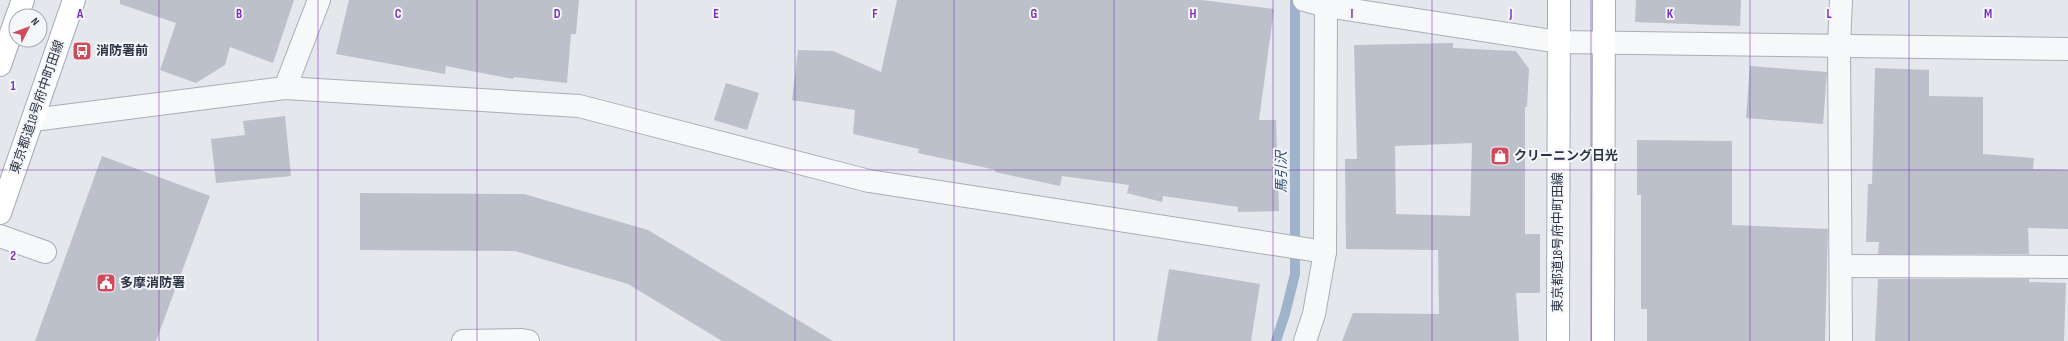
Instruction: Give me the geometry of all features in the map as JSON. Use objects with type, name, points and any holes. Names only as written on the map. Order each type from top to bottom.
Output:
[{"type":"main road","name":"東京都道18号府中町田線","points":[[0,213],[74,0]]},
{"type":"main road","name":"東京都道18号府中町田線","points":[[1558,341],[1559,0]]},
{"type":"main road","points":[[1603,341],[1604,0]]},
{"type":"main road","points":[[0,65],[8,42]]},
{"type":"street","points":[[285,88],[319,0]]},
{"type":"street","points":[[1841,0],[1839,47],[1841,341]]},
{"type":"street","points":[[1305,341],[1314,314],[1319,251],[1318,2],[1559,42],[2068,50]]},
{"type":"street","points":[[32,120],[285,88],[579,106],[868,181],[1319,251]]},
{"type":"street","points":[[0,236],[45,252]]},
{"type":"street","points":[[1841,266],[2068,267]]},
{"type":"street","points":[[462,341],[528,341]]},
{"type":"building","points":[[120,0],[294,0],[273,63],[230,47],[225,65],[196,83],[160,70],[176,23],[120,4]]},
{"type":"building","points":[[349,0],[579,0],[576,34],[571,34],[567,83],[514,77],[513,79],[446,66],[445,74],[336,54]]},
{"type":"building","points":[[897,0],[1201,0],[1274,9],[1259,120],[1276,120],[1279,211],[1238,212],[1238,207],[1163,196],[1162,202],[1127,193],[1129,185],[1062,176],[1060,186],[995,172],[996,170],[918,153],[919,149],[853,134],[855,110],[792,100],[798,50],[833,51],[881,72]]},
{"type":"building","points":[[1636,0],[1741,0],[1740,26],[1635,22]]},
{"type":"building","points":[[1453,43],[1453,48],[1516,51],[1529,69],[1527,107],[1525,107],[1525,234],[1540,234],[1540,293],[1516,293],[1519,341],[1342,341],[1353,313],[1439,314],[1438,250],[1346,249],[1345,159],[1357,159],[1354,45]],"holes":[[[1472,143],[1470,216],[1396,214],[1395,146]]]},
{"type":"building","points":[[1750,66],[1827,72],[1823,124],[1746,118]]},
{"type":"building","points":[[1875,68],[1929,70],[1929,96],[1983,97],[1983,154],[2034,158],[2033,169],[2068,170],[2068,229],[2028,228],[2029,254],[1878,254],[1879,242],[1866,242],[1868,184],[1872,184]]},
{"type":"building","points":[[726,83],[759,93],[747,130],[714,120]]},
{"type":"building","points":[[285,116],[291,176],[216,183],[211,139],[245,135],[243,121]]},
{"type":"building","points":[[1637,140],[1732,141],[1732,225],[1828,229],[1825,341],[1647,341],[1647,309],[1641,309],[1641,195],[1637,195]]},
{"type":"building","points":[[102,156],[210,196],[156,341],[35,341]]},
{"type":"building","points":[[360,193],[524,194],[648,230],[833,341],[722,341],[628,284],[515,251],[360,250]]},
{"type":"building","points":[[1169,269],[1260,284],[1251,341],[1157,341]]},
{"type":"building","points":[[1878,279],[2029,279],[2029,282],[2066,283],[2064,341],[1875,341]]},
{"type":"waterway","name":"馬引沢","points":[[1276,341],[1285,314],[1295,274],[1295,0]]},
{"type":"place","name":"消防署前","points":[[82,51]]},
{"type":"place","name":"クリーニング日光","points":[[1500,156]]},
{"type":"place","name":"多摩消防署","points":[[106,283]]}]
